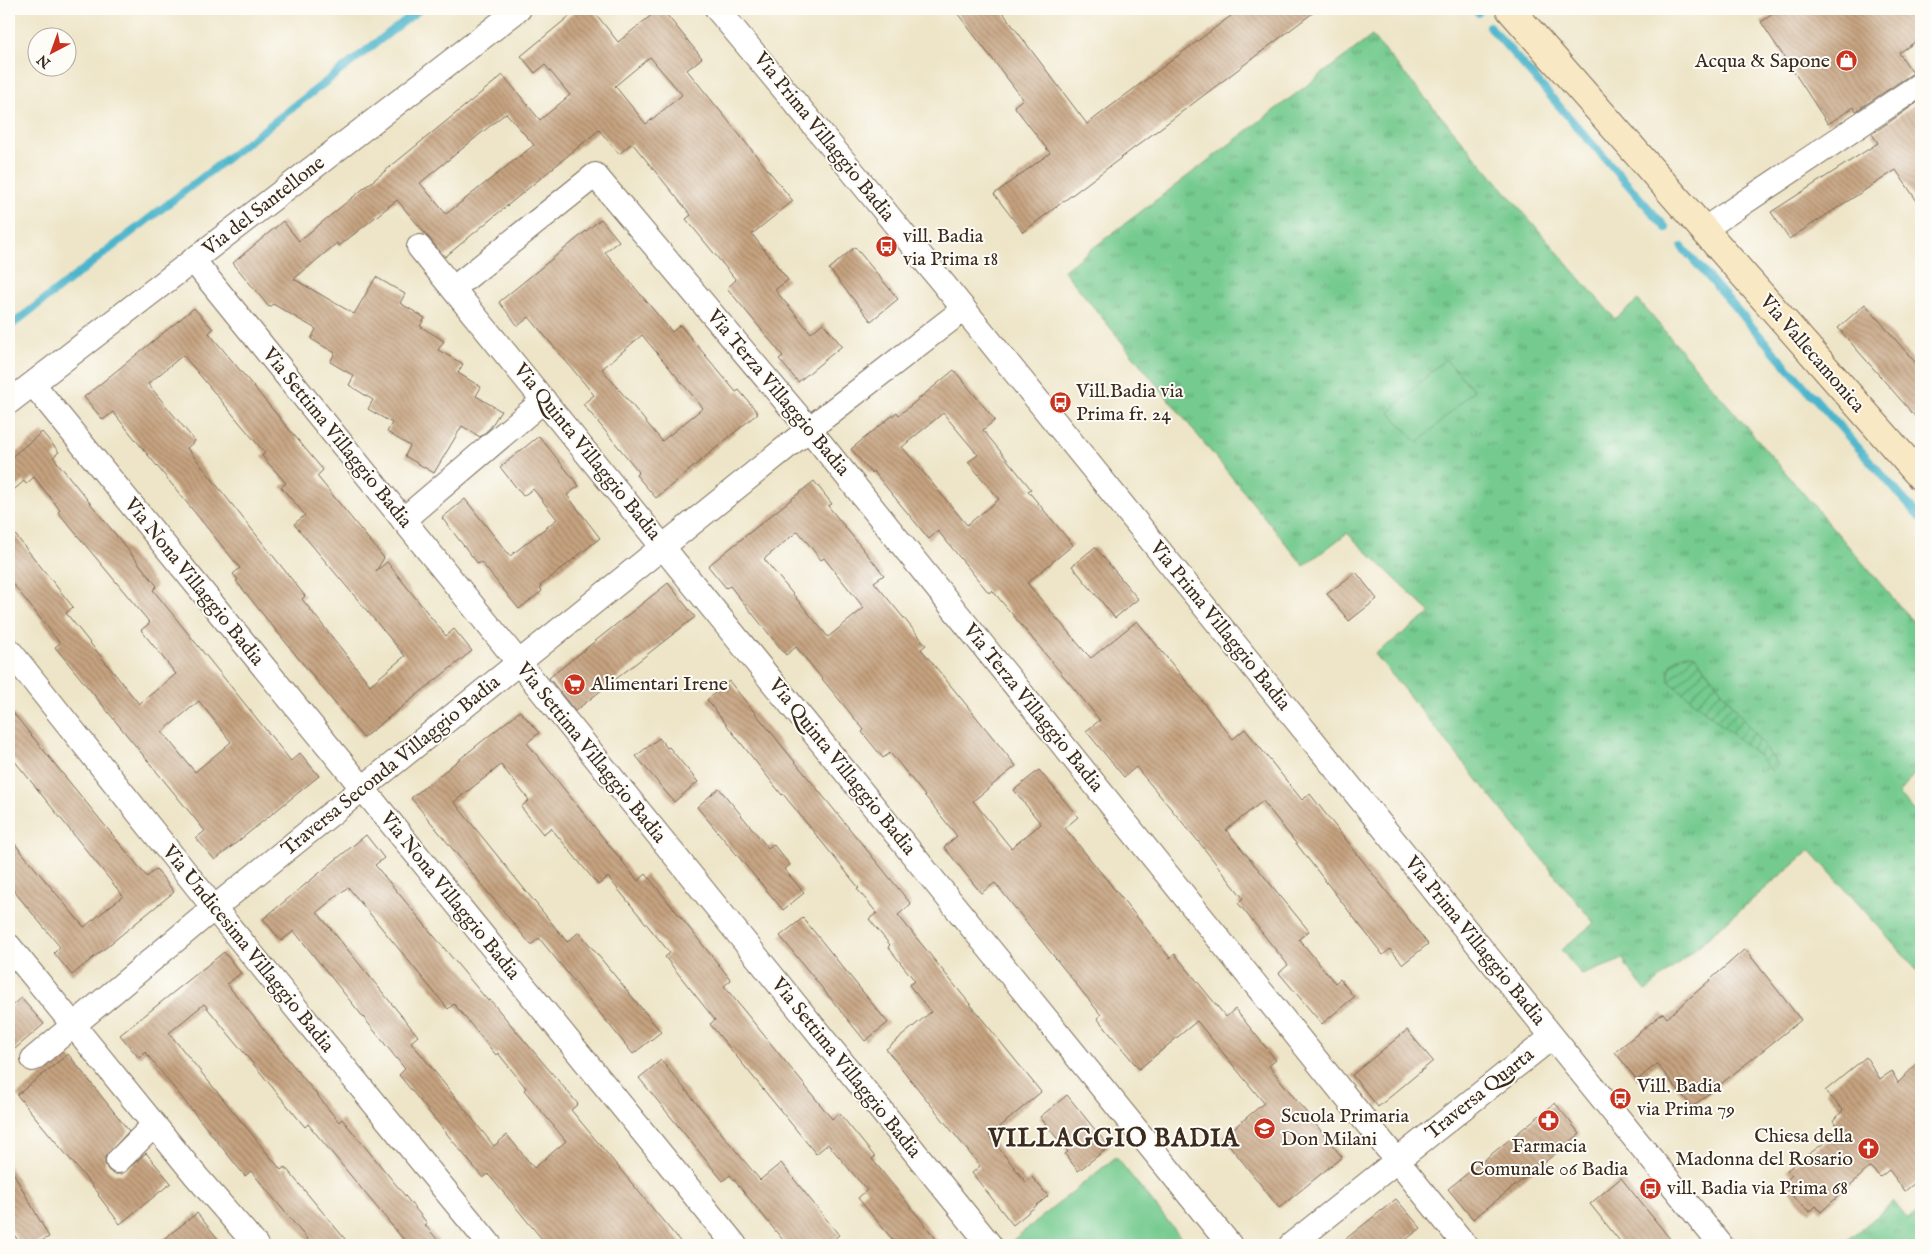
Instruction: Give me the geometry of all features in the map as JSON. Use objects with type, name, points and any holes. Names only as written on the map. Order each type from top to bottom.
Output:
[{"type":"main road","name":"Via Vallecamonica","points":[[1510,9],[1921,478]]},
{"type":"street","name":"Via del Santellone","points":[[9,402],[519,9]]},
{"type":"street","name":"Via Prima Villaggio Badia","points":[[717,9],[746,41],[964,309],[1721,1245]]},
{"type":"street","points":[[1703,230],[1921,84]]},
{"type":"street","name":"Via Terza Villaggio Badia","points":[[454,288],[595,175],[809,429],[1465,1245]]},
{"type":"street","name":"Via Quinta Villaggio Badia","points":[[419,247],[1230,1245]]},
{"type":"street","name":"Via Settima Villaggio Badia","points":[[193,260],[990,1245]]},
{"type":"street","name":"Traversa Seconda Villaggio Badia","points":[[33,1059],[214,908],[809,429],[964,309]]},
{"type":"street","name":"Via Nona Villaggio Badia","points":[[33,384],[734,1245]]},
{"type":"street","points":[[402,520],[544,400]]},
{"type":"street","name":"Via Undicesima Villaggio Badia","points":[[9,650],[214,908],[490,1245]]},
{"type":"street","points":[[9,946],[73,1027],[256,1245]]},
{"type":"street","name":"Traversa Quarta","points":[[1291,1245],[1552,1037]]},
{"type":"street","points":[[118,1161],[154,1125]]},
{"type":"green space","points":[[1372,36],[1615,319],[1638,300],[1921,631],[1921,765],[1899,794],[1921,818],[1921,974],[1810,850],[1646,991],[1627,967],[1624,959],[1582,975],[1561,950],[1594,923],[1375,654],[1431,613],[1347,533],[1304,566],[1065,272],[1064,270]]},
{"type":"green space","points":[[1445,359],[1474,390],[1418,443],[1389,412]]},
{"type":"green space","points":[[1690,654],[1695,655],[1778,765],[1771,771],[1760,757],[1669,681],[1669,671],[1673,662],[1680,657]]},
{"type":"green space","points":[[1116,1157],[1187,1245],[1017,1245],[1013,1240]]},
{"type":"green space","points":[[1894,1202],[1908,1220],[1921,1208],[1921,1245],[1842,1245]]},
{"type":"building","points":[[578,9],[592,9],[618,42],[659,9],[662,9],[702,58],[687,70],[793,201],[752,234],[788,280],[775,290],[811,333],[823,323],[842,346],[798,382],[779,359],[783,356],[727,288],[736,280],[686,219],[691,215],[632,143],[619,154],[599,130],[445,257],[397,200],[339,246],[337,243],[294,279],[354,314],[376,277],[405,294],[400,303],[425,318],[420,326],[444,341],[438,350],[463,364],[458,373],[481,387],[476,396],[501,411],[490,428],[480,437],[462,426],[434,473],[405,456],[410,446],[387,432],[392,423],[368,409],[373,400],[349,385],[354,376],[330,362],[335,353],[311,339],[316,329],[273,304],[269,307],[233,263],[283,221],[299,241],[503,75],[540,120],[570,95],[545,65],[535,73],[521,56]],"holes":[[[650,57],[682,95],[646,124],[615,86]],[[506,113],[534,145],[446,214],[420,183]]]},
{"type":"building","points":[[954,9],[1000,9],[1087,124],[1240,9],[1318,9],[1023,232],[994,194],[1050,153],[1014,106],[1023,99]]},
{"type":"building","name":"Acqua & Sapone","points":[[1780,9],[1921,9],[1921,38],[1899,53],[1913,73],[1856,111],[1854,107],[1828,124],[1761,22]]},
{"type":"building","points":[[1921,100],[1921,207],[1896,170],[1789,239],[1771,212],[1878,143],[1872,134]]},
{"type":"building","points":[[601,219],[619,241],[605,252],[672,332],[680,325],[736,392],[739,390],[758,413],[656,498],[636,475],[639,472],[583,404],[594,395],[529,317],[518,326],[499,302]],"holes":[[[642,335],[703,408],[662,441],[602,369]]]},
{"type":"building","points":[[855,247],[898,299],[871,321],[829,269]]},
{"type":"building","points":[[1865,304],[1921,369],[1921,423],[1838,328]]},
{"type":"building","points":[[194,308],[213,329],[209,333],[323,470],[317,476],[384,558],[376,571],[387,562],[446,636],[454,629],[472,651],[363,738],[236,581],[238,580],[233,574],[240,568],[113,412],[103,420],[84,397]],"holes":[[[183,355],[265,453],[262,456],[286,483],[281,487],[305,515],[294,524],[405,656],[370,685],[302,599],[305,596],[187,448],[195,441],[148,384]]]},
{"type":"building","points":[[954,370],[995,420],[983,430],[1031,489],[1028,491],[1073,545],[1027,583],[1091,658],[1137,621],[1233,739],[1245,729],[1302,800],[1310,794],[1428,944],[1403,964],[1390,949],[1383,955],[1263,801],[1226,830],[1309,931],[1299,939],[1335,983],[1340,979],[1354,997],[1322,1024],[1279,973],[1288,965],[1238,903],[1243,898],[1198,841],[1136,767],[1124,777],[1086,731],[1100,720],[992,590],[989,593],[938,531],[929,539],[873,471],[871,473],[851,449],[897,412],[899,415]],"holes":[[[943,413],[978,455],[968,462],[999,499],[967,525],[902,447]]]},
{"type":"building","points":[[42,432],[59,452],[53,457],[157,586],[153,590],[291,761],[300,753],[319,776],[215,860],[196,838],[205,831],[55,647],[60,643],[9,579],[9,527],[73,607],[66,613],[139,704],[176,674],[141,630],[150,623],[58,512],[60,510],[34,477],[26,484],[24,481],[9,494],[9,459]],"holes":[[[199,701],[231,742],[195,772],[162,732]]]},
{"type":"building","points":[[539,436],[579,486],[567,495],[600,538],[540,586],[542,591],[519,609],[481,562],[478,564],[442,518],[465,499],[510,556],[557,519],[533,489],[523,496],[500,467]]},
{"type":"building","points":[[814,481],[832,504],[828,506],[884,575],[874,582],[926,645],[921,649],[1016,766],[973,801],[1011,848],[1041,824],[1014,790],[1039,770],[1078,817],[1065,828],[1170,958],[1175,954],[1226,1017],[1235,1009],[1276,1060],[1269,1066],[1342,1157],[1279,1208],[1223,1137],[1264,1103],[1197,1021],[1139,1069],[1097,1018],[1101,1015],[995,883],[981,893],[944,847],[957,836],[898,762],[890,753],[883,758],[862,732],[864,730],[796,647],[786,655],[730,586],[726,588],[708,566]],"holes":[[[798,531],[821,560],[824,558],[864,608],[828,637],[764,559]]]},
{"type":"building","points":[[1095,547],[1138,599],[1115,618],[1072,566]]},
{"type":"building","points":[[1356,572],[1377,599],[1349,621],[1327,594]]},
{"type":"building","points":[[668,583],[695,617],[575,711],[549,678]]},
{"type":"building","points":[[729,681],[911,904],[898,915],[1041,1092],[989,1136],[1026,1182],[1032,1177],[1048,1196],[1013,1225],[972,1173],[980,1166],[886,1049],[931,1012],[909,985],[915,981],[869,919],[877,913],[857,889],[859,888],[707,700]]},
{"type":"building","points":[[9,708],[147,877],[156,869],[174,892],[72,975],[54,953],[60,947],[9,885],[9,837],[84,927],[123,896],[9,754]]},
{"type":"building","points":[[520,711],[539,733],[527,743],[638,881],[646,874],[731,980],[724,986],[832,1119],[839,1113],[875,1157],[872,1159],[941,1245],[897,1245],[858,1198],[867,1190],[828,1144],[816,1154],[710,1024],[715,1020],[665,957],[670,953],[608,877],[598,885],[551,828],[543,834],[521,807],[529,800],[501,765],[454,802],[567,942],[579,932],[661,1032],[633,1054],[539,938],[531,945],[411,798]]},
{"type":"building","points":[[659,738],[667,748],[669,747],[698,782],[674,802],[636,756]]},
{"type":"building","points":[[719,788],[768,848],[773,844],[790,865],[784,869],[804,893],[783,910],[697,807]]},
{"type":"building","points":[[366,835],[384,858],[375,865],[488,1001],[490,1000],[578,1104],[571,1110],[683,1245],[547,1245],[488,1174],[483,1178],[399,1075],[405,1069],[294,931],[281,941],[263,919]],"holes":[[[348,887],[448,1009],[454,1004],[496,1055],[498,1053],[526,1088],[524,1090],[566,1141],[534,1168],[507,1135],[494,1146],[411,1042],[418,1036],[317,912]]]},
{"type":"building","points":[[803,918],[888,1023],[865,1041],[780,936]]},
{"type":"building","points":[[1745,949],[1801,1020],[1692,1107],[1657,1064],[1637,1080],[1615,1052],[1663,1013],[1667,1018]]},
{"type":"building","points":[[224,952],[241,973],[227,984],[339,1122],[342,1119],[380,1165],[427,1223],[425,1225],[442,1245],[408,1245],[308,1124],[305,1127],[204,1004],[169,1033],[281,1170],[285,1167],[350,1245],[312,1245],[251,1171],[245,1176],[145,1052],[139,1058],[120,1035]]},
{"type":"building","points":[[21,998],[44,1024],[9,1054],[9,1008]]},
{"type":"building","points":[[1407,1030],[1433,1061],[1378,1107],[1352,1075]]},
{"type":"building","points":[[68,1054],[129,1131],[105,1157],[105,1164],[108,1170],[114,1174],[122,1174],[146,1153],[171,1183],[120,1224],[99,1194],[17,1095]]},
{"type":"building","name":"Chiesa della Madonna del Rosario","points":[[1866,1057],[1880,1079],[1892,1071],[1898,1083],[1921,1059],[1921,1178],[1905,1191],[1889,1170],[1880,1177],[1870,1167],[1821,1212],[1816,1206],[1810,1212],[1794,1198],[1785,1182],[1792,1175],[1787,1170],[1842,1130],[1833,1122],[1843,1110],[1825,1091]]},
{"type":"building","points":[[661,1060],[760,1180],[781,1163],[839,1235],[827,1245],[787,1245],[730,1175],[723,1181],[639,1078]]},
{"type":"building","points":[[1067,1095],[1109,1147],[1078,1171],[1065,1154],[1068,1152],[1040,1117]]},
{"type":"building","points":[[1555,1103],[1580,1134],[1473,1219],[1448,1189]]},
{"type":"building","points":[[9,1165],[49,1237],[34,1245],[20,1245],[9,1225]]},
{"type":"building","points":[[1621,1178],[1675,1245],[1623,1245],[1590,1204]]},
{"type":"building","points":[[1396,1199],[1421,1228],[1399,1245],[1338,1245]]},
{"type":"building","points":[[197,1213],[223,1245],[156,1245]]},
{"type":"waterway","points":[[9,327],[420,9]]},
{"type":"waterway","points":[[1474,9],[1478,13]]},
{"type":"waterway","points":[[1489,26],[1666,228]]},
{"type":"waterway","points":[[1682,247],[1921,519]]},
{"type":"place","name":"Acqua & Sapone","points":[[1846,61]]},
{"type":"place","name":"vill. Badia via Prima 18","points":[[887,247]]},
{"type":"place","name":"Vill.Badia via Prima fr. 24","points":[[1060,402]]},
{"type":"place","name":"Alimentari Irene","points":[[575,684]]},
{"type":"place","name":"Vill. Badia via Prima 79","points":[[1621,1098]]},
{"type":"place","name":"Farmacia Comunale 06 Badia","points":[[1549,1120]]},
{"type":"place","name":"Scuola Primaria Don Milani","points":[[1265,1128]]},
{"type":"place","name":"Chiesa della Madonna del Rosario","points":[[1869,1148]]},
{"type":"place","name":"vill. Badia via Prima 68","points":[[1651,1188]]},
{"type":"district","name":"VILLAGGIO BADIA","points":[[1114,1139]]}]
